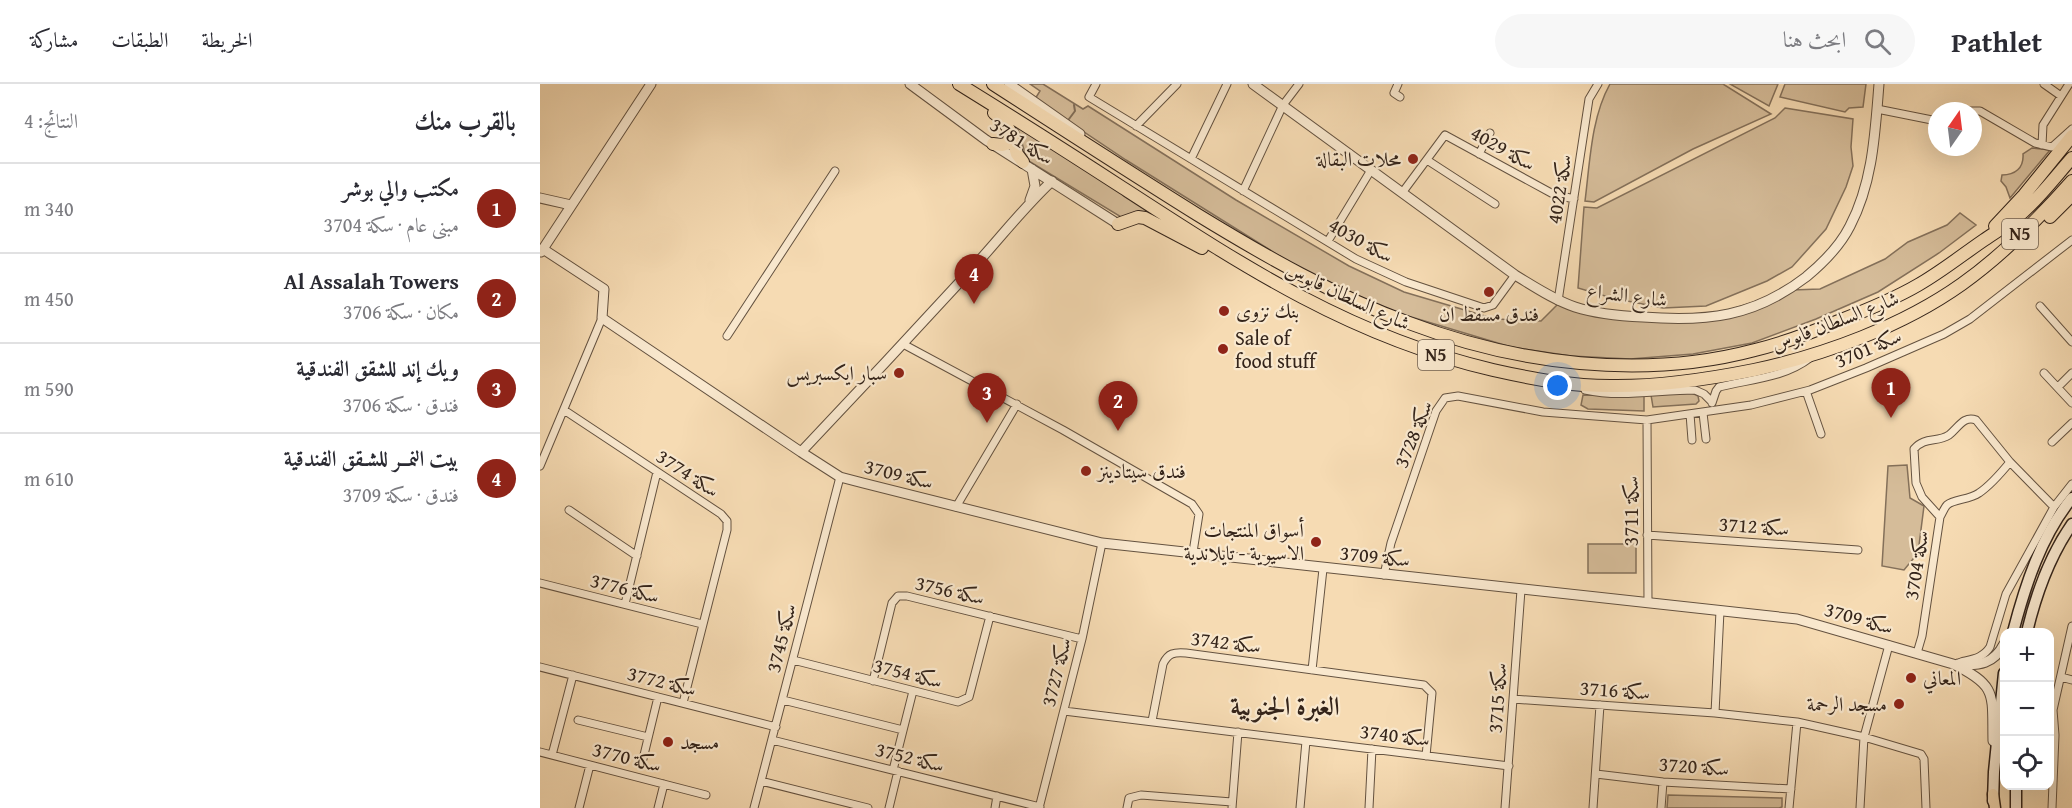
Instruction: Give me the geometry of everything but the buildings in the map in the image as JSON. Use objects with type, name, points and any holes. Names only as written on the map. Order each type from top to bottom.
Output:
[{"type":"highway","points":[[957,84],[1003,120],[1011,133],[1017,154],[1028,166]]},
{"type":"highway","name":"شارع السلطان قابوس","points":[[957,84],[1289,292],[1352,323],[1409,346],[1468,364],[1550,382],[1614,386],[1658,385],[1744,372],[1818,353],[1889,325],[1963,283],[2026,229],[2072,181]]},
{"type":"highway","name":"شارع السلطان قابوس","points":[[993,84],[1119,166],[1279,262],[1359,302],[1407,323],[1445,336],[1504,351],[1566,362],[1640,365],[1692,362],[1755,351],[1817,330],[1878,305],[1920,284],[1956,260],[2022,213],[2072,158]]},
{"type":"highway","points":[[993,144],[1008,143],[1011,133]]},
{"type":"highway","points":[[1956,260],[1993,229],[2072,136]]},
{"type":"highway","points":[[1963,283],[2006,255],[2031,235],[2072,195]]},
{"type":"highway","points":[[1118,224],[1145,218],[1224,261],[1289,292]]},
{"type":"main road","points":[[2012,628],[2025,588],[2047,538],[2072,498]]},
{"type":"main road","points":[[2028,628],[2049,564],[2072,524]]},
{"type":"main road","points":[[1994,808],[1994,772],[2003,682]]},
{"type":"main road","points":[[2016,790],[2016,808]]},
{"type":"street","points":[[540,466],[602,318],[604,289],[542,251],[651,84]]},
{"type":"street","name":"سكة 3781","points":[[910,84],[993,144],[1118,224]]},
{"type":"street","points":[[1009,84],[1074,129],[1119,166]]},
{"type":"street","name":"سكة 4030","points":[[1096,84],[1089,97],[1356,259],[1390,276],[1484,308],[1493,305],[1515,275]]},
{"type":"street","points":[[1136,126],[1177,84]]},
{"type":"street","points":[[1191,159],[1227,84]]},
{"type":"street","name":"شارع الشراع","points":[[1253,84],[1515,275],[1558,301],[1608,315],[1691,320],[1740,313],[1765,303],[1790,289],[1824,261],[1849,228],[1859,208],[1871,165],[1879,84]]},
{"type":"street","points":[[1243,190],[1283,105],[1299,84]]},
{"type":"street","points":[[1398,84],[1394,93],[1400,97]]},
{"type":"street","name":"سكة 4022","points":[[1558,301],[1589,99],[1598,84]]},
{"type":"street","points":[[2044,84],[2061,96]]},
{"type":"street","points":[[2042,145],[2043,125],[2069,84]]},
{"type":"street","points":[[1877,109],[1928,120]]},
{"type":"street","points":[[1982,112],[2035,143],[2052,147],[2072,129]]},
{"type":"street","points":[[1479,154],[1490,133]]},
{"type":"street","name":"سكة 4029","points":[[1402,193],[1445,135],[1553,194],[1574,199]]},
{"type":"street","points":[[1427,160],[1495,204]]},
{"type":"street","points":[[1028,166],[1035,186],[1029,202]]},
{"type":"street","points":[[1328,241],[1371,170]]},
{"type":"street","points":[[727,336],[835,171]]},
{"type":"street","points":[[801,452],[998,240],[1029,202],[1052,181]]},
{"type":"street","points":[[540,198],[571,206]]},
{"type":"street","name":"سكة 3701","points":[[1647,420],[1751,405],[1806,391],[1875,364],[1964,323],[2072,240]]},
{"type":"street","points":[[2040,306],[2072,342]]},
{"type":"street","name":"سكة 3709","points":[[602,318],[840,477],[957,507],[1102,543],[1323,569],[1797,619],[1953,663],[1976,675],[1987,686],[1992,700],[1994,772]]},
{"type":"street","points":[[903,344],[1017,404],[1192,504],[1199,514],[1193,552]]},
{"type":"street","points":[[1712,402],[1719,387],[1765,378],[1798,367],[1818,353]]},
{"type":"street","points":[[2044,373],[2072,403]]},
{"type":"street","points":[[2058,387],[2072,373]]},
{"type":"street","points":[[1550,382],[1598,393],[1634,394],[1695,390],[1704,394],[1712,402],[1714,411]]},
{"type":"street","points":[[1806,391],[1821,434]]},
{"type":"street","name":"سكة 3728","points":[[1384,575],[1394,532],[1437,411],[1445,398],[1458,396],[1543,412],[1647,420]]},
{"type":"street","points":[[957,507],[1017,404]]},
{"type":"street","name":"سكة 3774","points":[[564,410],[721,514],[727,521],[727,530],[683,703]]},
{"type":"street","points":[[1703,413],[1706,439]]},
{"type":"street","points":[[1690,414],[1692,440]]},
{"type":"street","name":"سكة 3704","points":[[1940,518],[1922,496],[1916,483],[1914,449],[1926,440],[1946,437],[1966,419],[1971,418],[1976,420],[2010,462],[2054,507]]},
{"type":"street","name":"سكة 3711","points":[[1647,420],[1648,603]]},
{"type":"street","points":[[2052,441],[2072,423]]},
{"type":"street","name":"سكة 3704","points":[[1917,652],[1922,636],[1940,518],[1947,505],[1979,493],[2010,462]]},
{"type":"street","points":[[625,604],[657,472]]},
{"type":"street","name":"سكة 3745","points":[[754,808],[840,477]]},
{"type":"street","points":[[1953,663],[1977,659],[1986,654],[2006,594],[2054,507],[2072,484]]},
{"type":"street","points":[[569,510],[637,556]]},
{"type":"street","name":"سكة 3712","points":[[1647,535],[1858,550]]},
{"type":"street","name":"سكة 3727","points":[[1039,807],[1082,639],[1102,543]]},
{"type":"street","points":[[2025,588],[2026,557]]},
{"type":"street","points":[[1312,670],[1323,569]]},
{"type":"street","name":"سكة 3776","points":[[540,583],[702,624]]},
{"type":"street","name":"سكة 3715","points":[[1505,808],[1521,590]]},
{"type":"street","name":"سكة 3756","points":[[873,681],[892,603],[898,596],[907,596],[1082,639]]},
{"type":"street","points":[[1715,713],[1720,611]]},
{"type":"street","name":"سكة 3754","points":[[793,660],[958,702],[969,697],[990,616]]},
{"type":"street","points":[[2054,700],[2072,626]]},
{"type":"street","points":[[1860,808],[1864,737],[1889,645]]},
{"type":"street","name":"سكة 3709","points":[[1953,663],[1978,665],[1986,663],[2000,650]]},
{"type":"street","name":"سكة 3742","points":[[1152,722],[1163,664],[1167,656],[1175,652],[1424,685],[1432,693],[1426,756]]},
{"type":"street","name":"سكة 3772","points":[[540,667],[776,728]]},
{"type":"street","points":[[552,755],[573,675]]},
{"type":"street","points":[[2061,676],[2072,680]]},
{"type":"street","points":[[889,808],[903,730],[913,691]]},
{"type":"street","points":[[643,759],[658,697]]},
{"type":"street","name":"سكة 3716","points":[[1514,699],[1715,713],[1797,722],[1864,737],[1921,754],[1924,759],[1926,808]]},
{"type":"street","points":[[783,700],[903,730]]},
{"type":"street","points":[[1593,808],[1600,705]]},
{"type":"street","name":"سكة 3740","points":[[1064,711],[1509,766]]},
{"type":"street","points":[[578,720],[648,737]]},
{"type":"street","points":[[1789,808],[1797,722]]},
{"type":"street","points":[[1127,808],[1129,798],[1141,795],[1232,805],[1238,732]]},
{"type":"street","points":[[2051,736],[2052,808]]},
{"type":"street","name":"سكة 3752","points":[[772,740],[1039,807]]},
{"type":"street","points":[[1299,808],[1306,741]]},
{"type":"street","points":[[1369,808],[1372,749]]},
{"type":"street","name":"سكة 3770","points":[[540,752],[706,795]]},
{"type":"street","points":[[579,808],[590,765]]},
{"type":"street","name":"سكة 3720","points":[[1596,774],[1663,782],[1791,789]]},
{"type":"street","points":[[761,781],[868,808]]},
{"type":"street","points":[[1661,808],[1663,782]]},
{"type":"street","points":[[658,808],[664,784]]},
{"type":"street","points":[[995,808],[997,796]]},
{"type":"shaded area","points":[[1030,84],[1043,84],[1083,109],[1088,106],[1236,200],[1349,266],[1404,292],[1495,319],[1541,321],[1558,304],[1691,322],[1792,290],[1820,289],[1885,259],[1908,242],[1947,225],[1960,213],[1976,225],[1939,253],[1878,292],[1752,343],[1693,354],[1630,359],[1571,356],[1511,347],[1388,310],[1294,265],[1126,160],[1035,99],[1040,91]]},
{"type":"shaded area","points":[[1610,84],[1723,84],[1771,114],[1693,149],[1594,202],[1585,201],[1595,126]]},
{"type":"shaded area","points":[[1730,84],[1778,84],[1769,106]]},
{"type":"shaded area","points":[[1785,84],[1866,84],[1863,107],[1849,108],[1845,112],[1780,97]]},
{"type":"shaded area","points":[[1785,108],[1853,119],[1851,147],[1853,166],[1846,187],[1826,229],[1792,267],[1767,281],[1706,306],[1663,308],[1612,298],[1578,288],[1584,207],[1597,208],[1775,118]]},
{"type":"shaded area","points":[[1017,126],[1150,211],[1121,217],[1027,160]]},
{"type":"shaded area","points":[[2032,148],[2050,150],[2010,198],[2001,181],[2002,175],[2018,170],[2023,154]]},
{"type":"shaded area","points":[[1692,393],[1698,396],[1699,401],[1696,404],[1653,407],[1651,395]]},
{"type":"shaded area","points":[[1583,395],[1644,396],[1644,411],[1588,409],[1581,405]]},
{"type":"shaded area","points":[[1907,465],[1910,498],[1924,506],[1918,553],[1904,570],[1882,566],[1888,466]]},
{"type":"shaded area","points":[[1588,544],[1636,544],[1636,573],[1588,573]]},
{"type":"shaded area","points":[[1668,795],[1782,798],[1782,807],[1667,808]]},
{"type":"waterway","points":[[1069,119],[1075,111],[1074,105]]},
{"type":"place","name":"محلات البقالة","points":[[1413,159]]},
{"type":"place","name":"فندق مسقط ان","points":[[1489,292]]},
{"type":"place","name":"بيت النمــر للشـقق الفندقية","points":[[974,304]]},
{"type":"place","name":"بنك نزوى","points":[[1224,311]]},
{"type":"place","name":"Sale of food stuff","points":[[1223,349]]},
{"type":"place","name":"سبار ايكسبريس","points":[[899,373]]},
{"type":"place","name":"مكتب والي بوشر","points":[[1891,418]]},
{"type":"place","name":"ويك إند للشقق الفندقية","points":[[987,423]]},
{"type":"place","name":"Al Assalah Towers","points":[[1118,431]]},
{"type":"place","name":"فندق سيتادينز","points":[[1086,471]]},
{"type":"place","name":"أسواق المنتجات الاسيوية - تايلاندية","points":[[1316,542]]},
{"type":"place","name":"المعاني","points":[[1911,678]]},
{"type":"place","name":"مسجد الرحمة","points":[[1899,704]]},
{"type":"place","name":"مسجد","points":[[668,742]]},
{"type":"district","name":"الغبرة الجنوبية","points":[[1285,706]]}]
